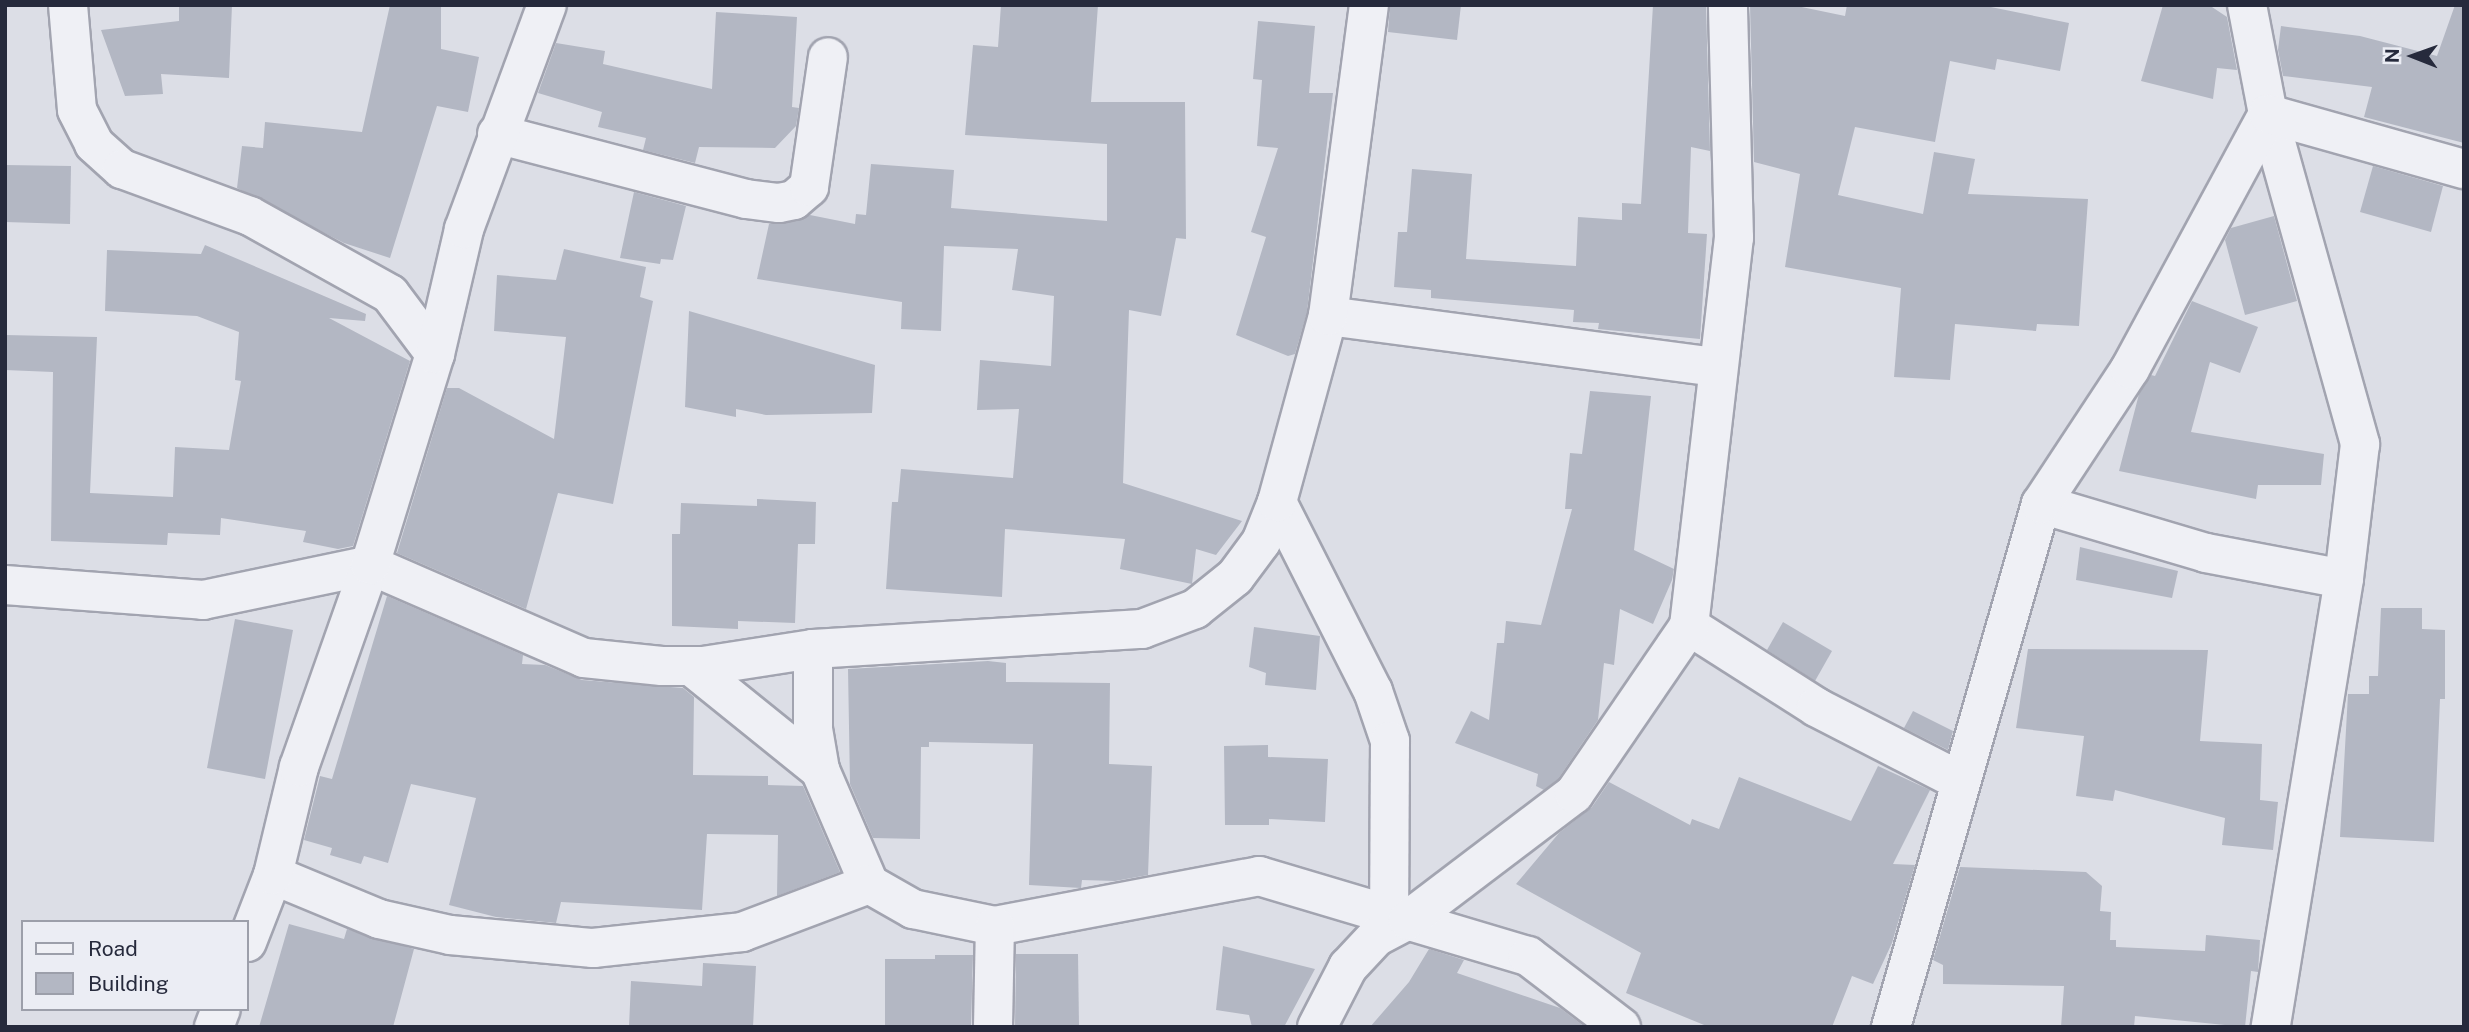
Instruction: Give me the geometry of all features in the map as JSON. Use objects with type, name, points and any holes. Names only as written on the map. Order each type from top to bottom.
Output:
[{"type":"street","points":[[68,5],[77,110],[94,144],[122,169],[250,216],[390,294],[435,354]]},
{"type":"street","points":[[248,939],[273,875],[299,767],[370,565],[435,354],[464,229],[547,5]]},
{"type":"street","points":[[5,585],[202,600],[370,565],[584,657],[691,666],[813,649],[1142,629],[1195,609],[1236,577],[1262,542],[1277,502],[1328,316],[1369,5]]},
{"type":"street","points":[[1317,1027],[1348,967],[1376,937],[1399,917],[1574,794],[1689,626],[1716,367],[1734,238],[1728,5]]},
{"type":"street","points":[[2247,5],[2268,114],[2360,444],[2344,579],[2271,1027]]},
{"type":"street","points":[[497,134],[746,199],[779,204],[794,200],[809,187],[828,57]]},
{"type":"street","points":[[2268,114],[2464,169]]},
{"type":"street","points":[[1892,1027],[1959,781],[2042,504],[2130,369],[2268,114]]},
{"type":"street","points":[[1328,316],[1716,367]]},
{"type":"street","points":[[1277,502],[1373,691],[1387,730],[1393,783],[1399,917]]},
{"type":"street","points":[[2042,504],[2206,553],[2344,579]]},
{"type":"street","points":[[1689,626],[1816,707],[1959,781]]},
{"type":"street","points":[[813,649],[813,729],[820,770],[869,884],[913,909],[995,926],[1259,876],[1528,956],[1621,1027]]},
{"type":"street","points":[[691,666],[820,770]]},
{"type":"street","points":[[273,875],[379,919],[450,935],[593,948],[742,932],[869,884]]},
{"type":"street","points":[[993,1027],[995,926]]},
{"type":"building","points":[[179,5],[232,5],[229,78],[161,74],[163,94],[125,96],[101,30],[179,21]]},
{"type":"building","points":[[390,5],[441,5],[441,49],[479,57],[468,112],[437,106],[390,258],[344,243],[237,188],[242,146],[263,148],[265,122],[362,132]]},
{"type":"building","points":[[1001,5],[1098,5],[1091,102],[1185,102],[1186,239],[1176,238],[1161,316],[1129,310],[1123,483],[1242,521],[1216,555],[1196,549],[1192,584],[1120,569],[1125,539],[1005,529],[1002,597],[886,589],[892,502],[898,502],[901,469],[1013,478],[1019,409],[977,410],[980,360],[1051,366],[1054,296],[1012,290],[1018,249],[944,246],[941,331],[901,329],[902,302],[757,279],[769,224],[798,221],[810,215],[855,224],[856,214],[866,215],[871,164],[954,170],[951,208],[1107,221],[1107,144],[965,135],[973,45],[998,47]]},
{"type":"building","points":[[1390,5],[1461,5],[1457,40],[1388,32]]},
{"type":"building","points":[[1653,5],[1706,5],[1710,151],[1691,147],[1688,233],[1707,234],[1700,339],[1598,329],[1599,323],[1573,322],[1574,310],[1431,298],[1431,290],[1394,287],[1398,232],[1407,232],[1412,169],[1472,174],[1466,259],[1576,266],[1578,217],[1622,220],[1622,203],[1641,204]]},
{"type":"building","points":[[1750,5],[1792,5],[1845,16],[1847,5],[1981,5],[2069,23],[2060,71],[1997,59],[1995,70],[1950,61],[1935,142],[1855,127],[1838,195],[1923,214],[1934,152],[1975,159],[1968,194],[2088,199],[2079,326],[2037,324],[2036,331],[1955,324],[1950,380],[1894,377],[1901,288],[1785,267],[1800,174],[1754,162]]},
{"type":"building","points":[[2163,5],[2209,5],[2227,17],[2237,70],[2217,68],[2213,99],[2141,81]]},
{"type":"building","points":[[2455,5],[2464,5],[2464,143],[2364,117],[2372,87],[2283,76],[2278,50],[2281,26],[2360,36],[2437,56]]},
{"type":"building","points":[[716,12],[797,17],[792,107],[799,108],[796,126],[775,148],[699,147],[695,163],[643,150],[646,138],[598,127],[602,112],[538,93],[556,43],[605,51],[603,64],[712,89]]},
{"type":"building","points":[[1258,21],[1315,26],[1309,93],[1333,93],[1307,312],[1295,354],[1288,356],[1236,335],[1266,237],[1251,232],[1278,148],[1257,146],[1262,80],[1253,79]]},
{"type":"building","points":[[5,165],[71,166],[70,224],[5,222]]},
{"type":"building","points":[[2373,166],[2443,186],[2431,232],[2360,212]]},
{"type":"building","points":[[634,192],[686,206],[673,260],[661,259],[660,264],[620,258]]},
{"type":"building","points":[[2274,216],[2297,301],[2245,315],[2225,240],[2231,228]]},
{"type":"building","points":[[205,245],[366,314],[365,321],[329,318],[410,361],[353,546],[338,549],[303,542],[306,531],[221,518],[220,535],[168,533],[167,545],[51,541],[53,372],[5,370],[5,335],[97,337],[90,493],[173,497],[175,447],[229,450],[241,381],[235,380],[239,332],[197,316],[105,311],[107,250],[201,254]]},
{"type":"building","points":[[564,249],[646,267],[640,297],[653,301],[613,504],[558,493],[526,609],[397,553],[447,388],[459,388],[554,439],[566,337],[494,331],[497,275],[556,280]]},
{"type":"building","points":[[2192,301],[2258,327],[2240,373],[2210,362],[2191,432],[2324,454],[2321,485],[2258,485],[2256,499],[2119,471],[2139,394],[2151,375],[2155,376]]},
{"type":"building","points":[[689,311],[875,365],[872,413],[766,415],[736,409],[736,417],[685,407]]},
{"type":"building","points":[[1590,391],[1651,396],[1634,550],[1674,569],[1653,624],[1620,609],[1614,665],[1604,663],[1598,720],[1558,779],[1544,790],[1536,786],[1538,774],[1455,743],[1471,711],[1489,720],[1497,643],[1504,643],[1506,621],[1541,625],[1572,509],[1565,509],[1570,453],[1582,454]]},
{"type":"building","points":[[757,499],[816,502],[815,544],[798,544],[795,623],[738,621],[738,629],[672,626],[672,534],[680,534],[681,503],[757,506]]},
{"type":"building","points":[[2080,547],[2178,571],[2172,598],[2076,580]]},
{"type":"building","points":[[387,596],[523,655],[522,664],[545,665],[582,680],[683,688],[694,697],[693,775],[768,776],[768,785],[803,786],[840,872],[777,896],[778,835],[707,834],[702,910],[561,902],[556,923],[496,917],[449,905],[476,798],[411,784],[388,863],[364,856],[361,864],[330,855],[332,848],[304,840],[320,776],[332,779]]},
{"type":"building","points":[[2381,608],[2422,608],[2422,629],[2445,630],[2445,699],[2440,699],[2434,842],[2340,837],[2348,694],[2369,694],[2369,676],[2378,676]]},
{"type":"building","points":[[235,619],[293,630],[265,779],[207,768]]},
{"type":"building","points":[[1783,622],[1832,651],[1815,681],[1767,650]]},
{"type":"building","points":[[1254,627],[1320,636],[1316,690],[1265,685],[1266,673],[1249,667]]},
{"type":"building","points":[[2028,649],[2208,650],[2200,741],[2262,744],[2260,800],[2278,802],[2273,850],[2222,845],[2225,818],[2115,790],[2113,801],[2076,796],[2084,736],[2016,728]]},
{"type":"building","points":[[988,661],[1006,663],[1006,682],[1110,683],[1109,764],[1152,766],[1148,875],[1115,881],[1082,880],[1081,888],[1029,885],[1033,744],[929,742],[929,747],[921,747],[920,839],[873,838],[850,784],[848,669]]},
{"type":"building","points":[[1913,711],[1953,731],[1948,750],[1904,728]]},
{"type":"building","points":[[1268,745],[1268,757],[1328,759],[1325,822],[1269,819],[1269,825],[1225,825],[1224,746]]},
{"type":"building","points":[[1878,766],[1930,790],[1893,864],[1915,865],[1892,943],[1873,984],[1852,976],[1832,1027],[1709,1027],[1626,993],[1641,953],[1516,884],[1559,833],[1592,807],[1609,782],[1690,825],[1692,819],[1719,829],[1739,777],[1851,821]]},
{"type":"building","points":[[1960,867],[2086,872],[2102,886],[2100,911],[2111,912],[2110,940],[2116,940],[2116,947],[2205,951],[2206,935],[2260,940],[2258,972],[2251,971],[2245,1027],[2135,1016],[2134,1027],[2061,1027],[2064,986],[1943,984],[1943,965],[1933,960]]},
{"type":"building","points":[[289,924],[344,939],[347,929],[414,949],[393,1027],[259,1027]]},
{"type":"building","points":[[1223,946],[1315,969],[1284,1027],[1252,1027],[1249,1015],[1216,1010]]},
{"type":"building","points":[[1429,949],[1464,960],[1457,973],[1560,1008],[1585,1027],[1370,1027],[1409,982]]},
{"type":"building","points":[[1016,954],[1078,954],[1079,1027],[1015,1027]]},
{"type":"building","points":[[935,955],[973,955],[971,1027],[885,1027],[885,959],[935,959]]},
{"type":"building","points":[[703,963],[756,966],[753,1027],[629,1027],[631,981],[702,986]]}]
